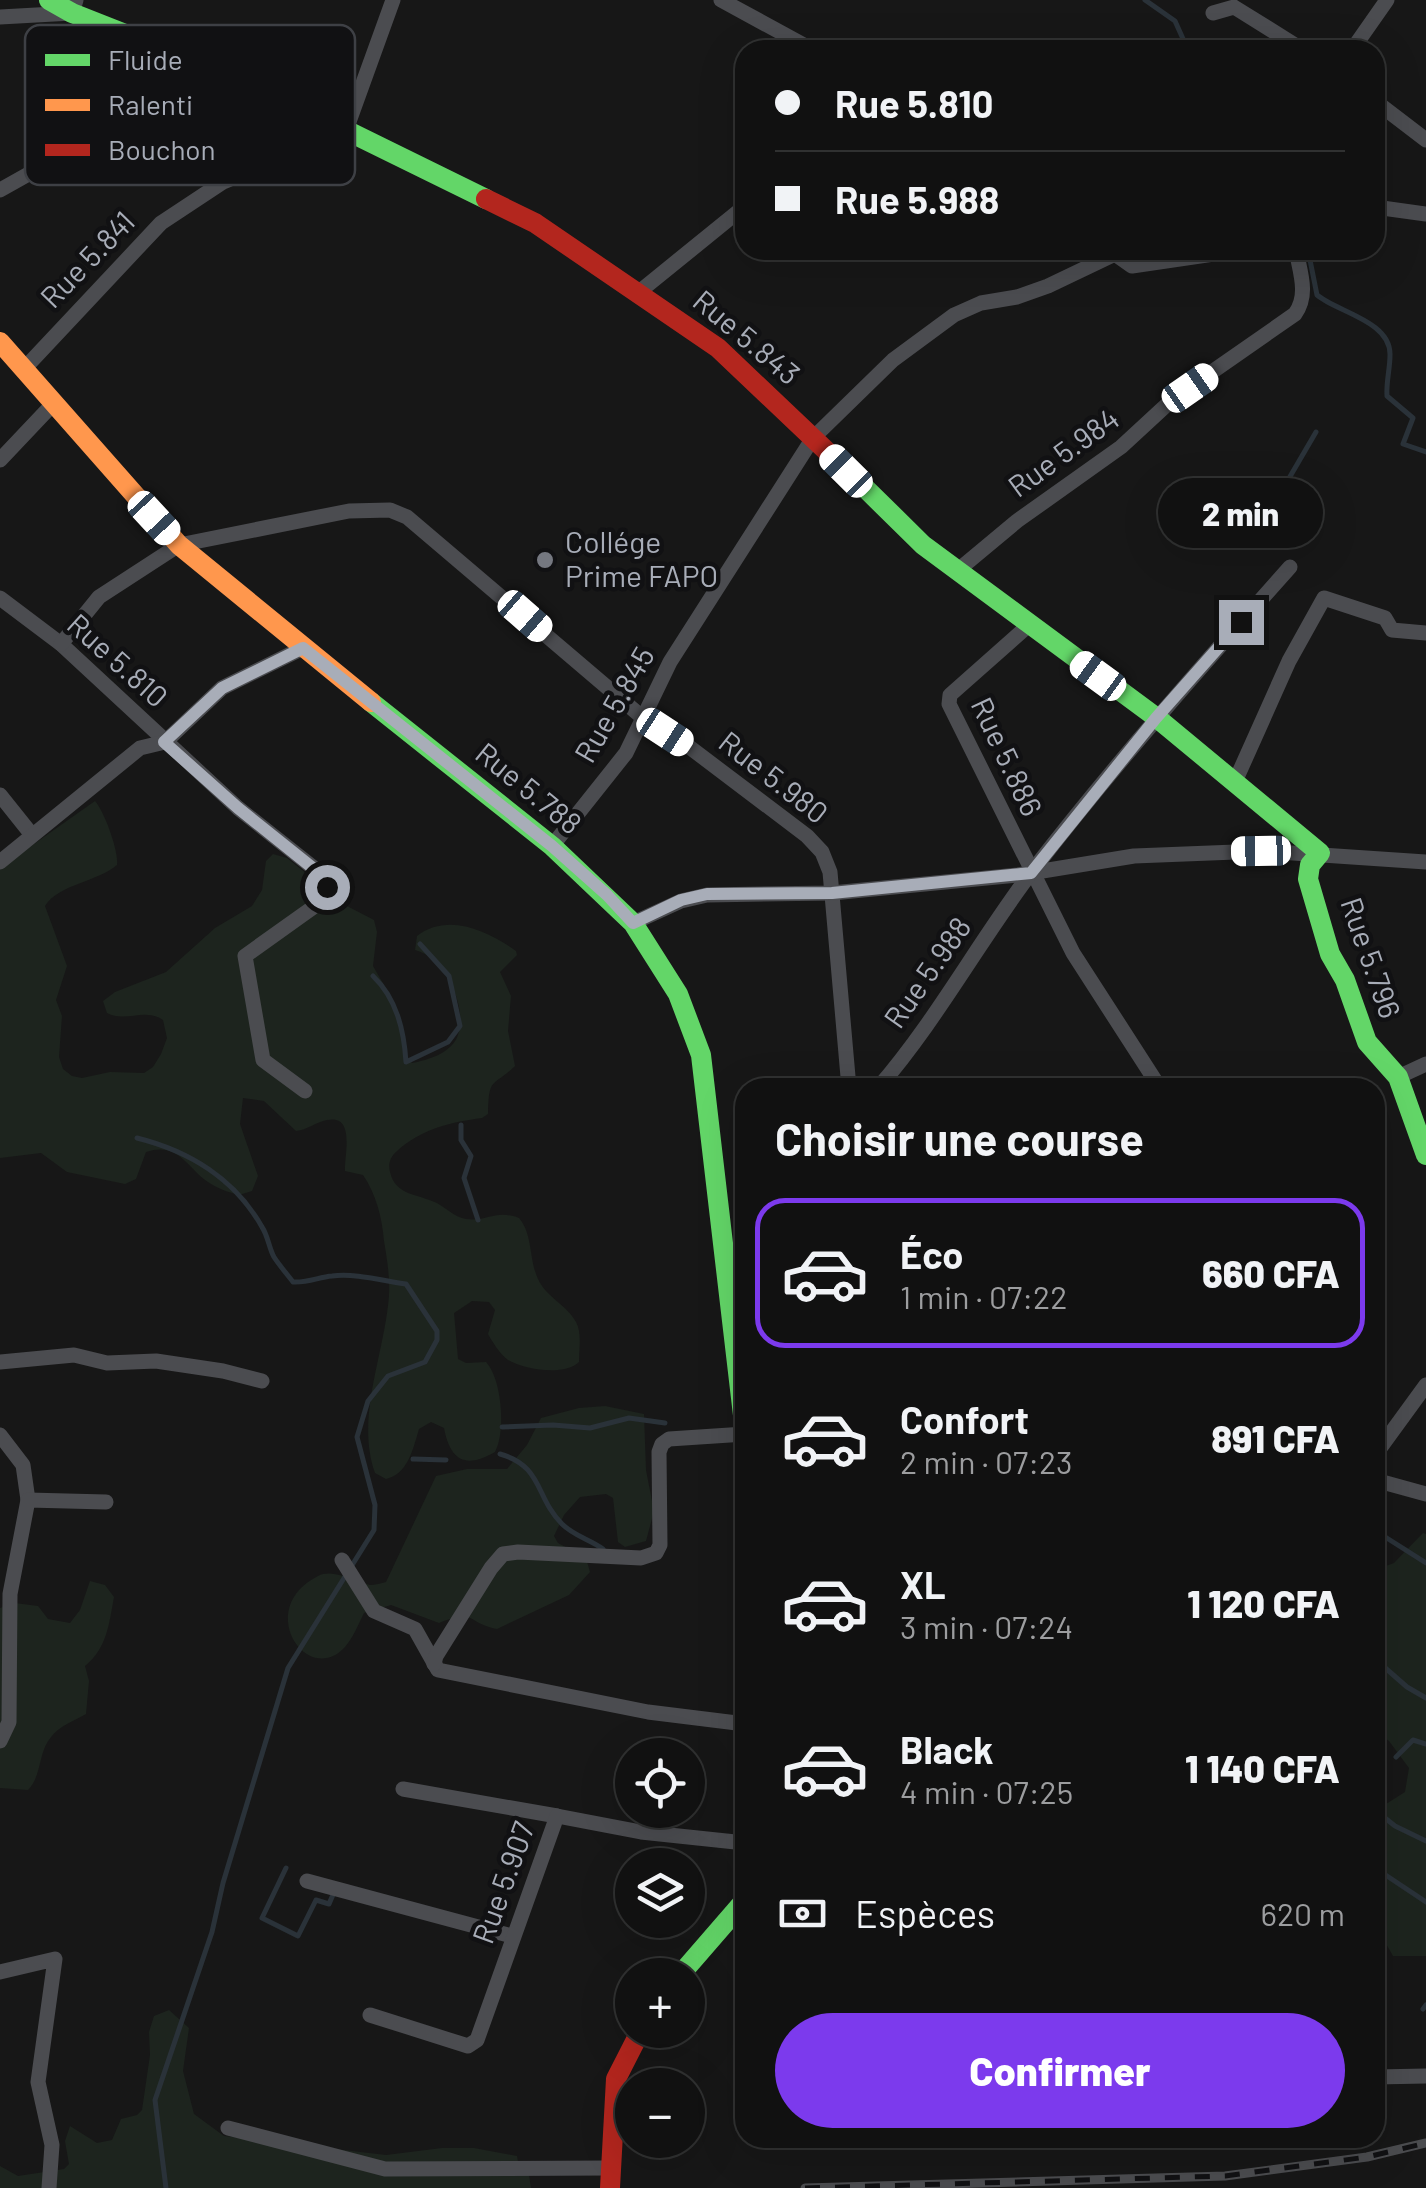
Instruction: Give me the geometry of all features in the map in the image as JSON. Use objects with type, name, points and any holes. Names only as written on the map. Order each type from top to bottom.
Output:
[{"type":"street","name":"Rue 5.843","points":[[48,0],[74,6],[113,25]]},
{"type":"street","points":[[355,105],[393,0]]},
{"type":"street","points":[[721,0],[795,40]]},
{"type":"street","points":[[1359,40],[1387,0]]},
{"type":"street","points":[[0,18],[74,6]]},
{"type":"street","points":[[1213,14],[1234,8],[1287,40]]},
{"type":"street","points":[[1385,109],[1426,140]]},
{"type":"street","name":"Rue 5.843","points":[[355,134],[534,222],[718,348],[923,545],[1156,718],[1320,853]]},
{"type":"street","points":[[0,190],[25,176]]},
{"type":"street","name":"Rue 5.841","points":[[23,370],[161,223],[218,185]]},
{"type":"street","points":[[1385,208],[1426,214]]},
{"type":"street","points":[[639,292],[735,214]]},
{"type":"street","name":"Rue 5.845","points":[[552,846],[626,753],[670,662],[813,438],[893,360],[954,316],[981,302],[1017,297],[1048,286],[1098,260]]},
{"type":"street","points":[[1124,260],[1132,266],[1173,260]]},
{"type":"street","name":"Rue 5.984","points":[[958,571],[1017,522],[1121,447],[1173,400],[1295,314],[1304,293],[1298,260]]},
{"type":"street","name":"Rue 5.788","points":[[0,342],[178,545],[552,846],[633,923],[678,994],[701,1055],[735,1348]]},
{"type":"street","points":[[0,460],[53,404]]},
{"type":"street","name":"Rue 5.980","points":[[178,545],[349,511],[390,510],[407,516],[642,717],[807,836],[829,863],[848,1078]]},
{"type":"street","points":[[61,644],[99,598],[178,545]]},
{"type":"street","name":"Rue 5.988","points":[[893,1078],[1031,873],[1156,718],[1290,567]]},
{"type":"street","name":"Rue 5.810","points":[[0,598],[61,644],[238,808],[324,877],[327,887],[316,906],[245,956],[263,1060],[305,1091]]},
{"type":"street","points":[[1234,784],[1289,661],[1324,598],[1386,618],[1392,630],[1426,632]]},
{"type":"street","name":"Rue 5.886","points":[[1029,626],[948,699],[1073,953],[1154,1078]]},
{"type":"street","points":[[0,862],[140,748],[164,742],[222,688],[303,648]]},
{"type":"street","points":[[0,795],[32,835]]},
{"type":"street","points":[[633,923],[681,900],[707,894],[832,893],[1031,873],[1134,856],[1261,851],[1421,864]]},
{"type":"street","name":"Rue 5.796","points":[[1320,853],[1310,865],[1308,879],[1330,954],[1345,980],[1368,1042],[1398,1078],[1425,1149]]},
{"type":"street","points":[[1398,1078],[1426,1064]]},
{"type":"street","points":[[725,1264],[735,1252]]},
{"type":"street","points":[[0,1362],[74,1355],[108,1363],[156,1361],[262,1381]]},
{"type":"street","points":[[1385,1441],[1426,1385]]},
{"type":"street","points":[[434,1664],[503,1554],[641,1558],[656,1553],[660,1545],[662,1444],[669,1439],[735,1434]]},
{"type":"street","points":[[0,1435],[23,1464],[28,1500],[10,1594],[9,1722],[0,1742]]},
{"type":"street","points":[[1385,1483],[1426,1494]]},
{"type":"street","points":[[28,1500],[106,1502]]},
{"type":"street","points":[[342,1560],[374,1611],[415,1629],[434,1664],[445,1672],[648,1712],[735,1723]]},
{"type":"street","points":[[403,1788],[556,1816]]},
{"type":"street","name":"Rue 5.907","points":[[370,2015],[468,2046],[474,2043],[556,1816],[641,1832],[735,1842]]},
{"type":"street","points":[[308,1881],[512,1936]]},
{"type":"street","points":[[695,1958],[735,1912]]},
{"type":"street","points":[[0,1972],[55,1959],[38,2082],[52,2145],[50,2188]]},
{"type":"street","points":[[228,2128],[384,2168],[610,2178],[616,2080],[632,2048]]},
{"type":"street","points":[[1385,2078],[1426,2076]]},
{"type":"shaded area","points":[[95,801],[110,831],[117,865],[59,893],[45,906],[67,966],[56,1000],[62,1016],[59,1057],[63,1069],[72,1076],[144,1073],[153,1067],[167,1038],[163,1020],[149,1015],[114,1016],[107,1013],[103,1001],[115,992],[166,972],[215,928],[252,906],[262,890],[266,861],[273,854],[287,858],[347,906],[374,920],[377,932],[373,966],[396,1006],[407,1058],[412,1063],[451,1047],[460,1024],[452,985],[436,962],[415,950],[417,936],[442,925],[455,925],[481,931],[516,951],[517,955],[500,972],[511,996],[508,1031],[515,1066],[491,1088],[488,1114],[416,1137],[395,1153],[389,1166],[401,1189],[461,1218],[519,1218],[527,1232],[538,1279],[578,1326],[579,1362],[564,1369],[534,1369],[515,1364],[499,1352],[488,1334],[495,1310],[489,1302],[472,1301],[454,1313],[458,1359],[466,1363],[486,1362],[496,1380],[501,1419],[495,1452],[475,1460],[460,1458],[450,1447],[444,1428],[431,1422],[419,1429],[400,1472],[386,1479],[375,1473],[368,1430],[389,1295],[388,1268],[375,1198],[363,1175],[345,1171],[347,1147],[342,1123],[323,1121],[296,1131],[264,1101],[243,1098],[240,1124],[258,1176],[252,1191],[239,1195],[210,1183],[180,1157],[162,1150],[146,1152],[136,1179],[125,1184],[67,1172],[41,1153],[0,1158],[0,868]]},
{"type":"shaded area","points":[[605,1406],[644,1414],[646,1470],[654,1511],[646,1541],[625,1547],[618,1542],[613,1498],[606,1494],[580,1497],[564,1515],[554,1536],[558,1543],[586,1558],[590,1572],[569,1595],[497,1629],[465,1617],[439,1623],[391,1605],[364,1613],[345,1647],[331,1657],[316,1658],[293,1639],[288,1624],[290,1607],[299,1590],[318,1576],[337,1575],[370,1585],[386,1582],[436,1476],[467,1469],[507,1469],[527,1445],[541,1418]]},
{"type":"shaded area","points":[[1426,1534],[1426,1956],[1393,1956],[1385,1942],[1385,1805],[1405,1792],[1409,1768],[1385,1738],[1385,1566]]},
{"type":"shaded area","points":[[90,1581],[105,1585],[114,1597],[103,1643],[85,1666],[89,1681],[86,1714],[51,1737],[28,1790],[0,1788],[0,1608],[15,1603],[38,1606],[48,1619],[70,1623],[80,1610]]},
{"type":"shaded area","points":[[169,2010],[189,2028],[183,2071],[194,2114],[224,2136],[386,2155],[474,2148],[517,2156],[520,2174],[529,2175],[531,2188],[0,2188],[0,2166],[18,2176],[64,2169],[69,2164],[65,2141],[70,2126],[97,2143],[112,2140],[121,2119],[142,2110],[150,2055],[149,2032],[154,2016]]},
{"type":"waterway","points":[[1145,0],[1175,21],[1184,40]]},
{"type":"waterway","points":[[1310,260],[1317,295],[1373,326],[1388,343],[1387,396],[1413,418],[1403,444],[1426,452]]},
{"type":"waterway","points":[[1256,519],[1288,480],[1316,432]]},
{"type":"waterway","points":[[373,976],[398,1016],[406,1062],[448,1042],[460,1026],[449,976],[420,944]]},
{"type":"waterway","points":[[461,1125],[461,1140],[471,1156],[464,1178],[478,1220]]},
{"type":"waterway","points":[[137,1138],[192,1159],[224,1181],[251,1210],[274,1257],[293,1282],[341,1275],[406,1284],[437,1331],[437,1340],[425,1362],[388,1376],[368,1401],[357,1437],[375,1505],[374,1530],[288,1668],[212,1932],[155,2100],[166,2188]]},
{"type":"waterway","points":[[502,1427],[590,1428],[629,1418],[665,1423]]},
{"type":"waterway","points":[[500,1454],[524,1466],[562,1524],[603,1549]]},
{"type":"waterway","points":[[413,1459],[446,1460]]},
{"type":"waterway","points":[[1385,1537],[1426,1563]]},
{"type":"waterway","points":[[1385,1668],[1426,1698]]},
{"type":"waterway","points":[[1396,1757],[1413,1740],[1426,1744]]},
{"type":"waterway","points":[[1385,1818],[1426,1841]]},
{"type":"waterway","points":[[286,1868],[262,1918],[298,1936],[316,1900],[329,1904],[335,1890]]},
{"type":"waterway","points":[[1385,1875],[1426,1902]]},
{"type":"waterway","points":[[1423,2009],[1426,2005]]},
{"type":"railway","points":[[805,2188],[1225,2176],[1367,2157],[1426,2143]]},
{"type":"traffic: fast","points":[[49,0],[102,25]]},
{"type":"traffic: fast","points":[[355,135],[486,199]]},
{"type":"traffic: fast","points":[[856,479],[923,545],[1157,718],[1320,853],[1310,865],[1308,879],[1330,954],[1345,980],[1367,1042],[1398,1077],[1426,1155]]},
{"type":"traffic: fast","points":[[371,702],[552,846],[633,923],[678,994],[701,1055],[735,1346]]},
{"type":"traffic: fast","points":[[695,1958],[735,1912]]},
{"type":"traffic: slow","points":[[0,342],[179,545],[371,702]]},
{"type":"traffic: jam","points":[[486,199],[535,223],[718,348],[856,479]]},
{"type":"traffic: jam","points":[[610,2188],[616,2079],[632,2048]]},
{"type":"place","name":"Collége Prime FAPO","points":[[545,560]]},
{"type":"route","points":[[327,887],[324,877],[164,742],[222,688],[303,648],[552,846],[633,923],[681,900],[707,894],[832,893],[1031,873],[1156,718],[1241,622]]}]
